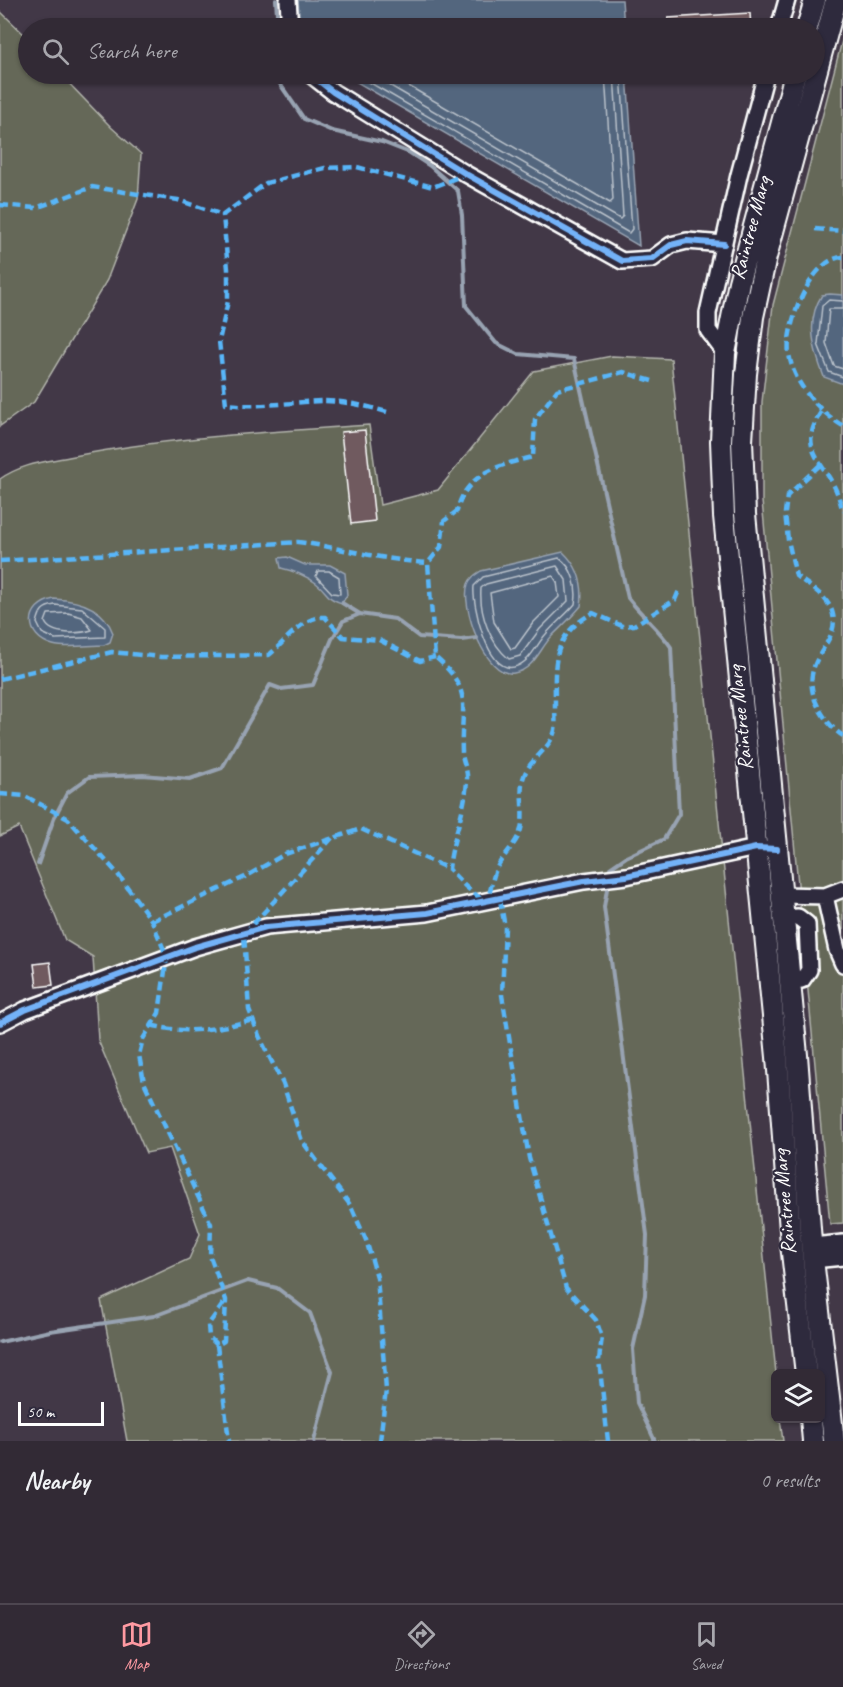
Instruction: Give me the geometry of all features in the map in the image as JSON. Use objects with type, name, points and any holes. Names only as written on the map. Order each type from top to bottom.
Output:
[{"type":"main road","points":[[810,18],[815,0]]},
{"type":"main road","name":"Raintree Marg","points":[[825,43],[836,0]]},
{"type":"main road","name":"Raintree Marg","points":[[792,84],[739,282],[726,353],[721,441],[722,487],[777,1057],[791,1244],[805,1369]]},
{"type":"main road","name":"Raintree Marg","points":[[814,84],[759,286],[745,386],[742,441],[744,514],[790,981],[812,1253],[834,1441]]},
{"type":"main road","points":[[811,1423],[813,1441]]},
{"type":"street","points":[[288,0],[289,18]]},
{"type":"street","points":[[782,18],[787,0]]},
{"type":"street","points":[[827,36],[843,20]]},
{"type":"street","points":[[322,84],[333,93],[466,174],[622,261],[652,259],[671,245],[687,241],[723,244]]},
{"type":"street","points":[[726,353],[708,330],[708,313],[739,175],[763,84]]},
{"type":"street","points":[[0,1023],[25,1010],[195,947],[266,927],[428,913],[584,881],[626,876],[756,848],[777,849]]},
{"type":"street","points":[[782,895],[825,896],[843,889]]},
{"type":"street","points":[[825,896],[837,925],[843,964]]},
{"type":"street","points":[[812,1253],[843,1243]]},
{"type":"street","points":[[812,1253],[843,1257]]},
{"type":"green space","points":[[0,11],[18,28],[18,84],[70,84],[141,154],[138,199],[107,280],[34,402],[0,426]]},
{"type":"green space","points":[[843,37],[843,1223],[830,1224],[762,501],[762,402],[773,305]]},
{"type":"green space","points":[[612,356],[671,359],[776,1369],[771,1369],[771,1423],[781,1423],[783,1441],[127,1441],[101,1300],[189,1259],[200,1234],[170,1148],[146,1153],[98,1040],[93,957],[65,940],[19,827],[0,836],[0,479],[33,464],[106,450],[218,436],[369,425],[380,505],[438,490],[534,371]]},
{"type":"water","points":[[298,0],[622,0],[623,18],[299,18]]},
{"type":"water","points":[[360,84],[628,84],[639,246]]},
{"type":"water","points":[[822,295],[843,295],[843,384],[824,377],[814,346],[813,326],[817,305]]},
{"type":"water","points":[[563,552],[573,563],[579,576],[582,591],[581,606],[552,636],[527,668],[514,673],[503,671],[493,664],[485,653],[471,623],[466,594],[469,582],[481,571]]},
{"type":"water","points":[[287,557],[305,565],[330,565],[345,573],[347,595],[342,603],[329,597],[320,586],[308,578],[281,568],[279,558]]},
{"type":"water","points":[[54,599],[72,601],[90,607],[104,617],[113,633],[110,642],[104,645],[65,647],[43,641],[33,629],[31,621],[37,608],[44,602]]},
{"type":"building","points":[[750,13],[750,18],[668,18]]},
{"type":"building","points":[[365,430],[375,521],[351,524],[341,432]]},
{"type":"building","points":[[50,962],[53,985],[37,987],[34,964]]},
{"type":"waterway","points":[[276,0],[277,18]]},
{"type":"waterway","points":[[280,84],[304,119],[332,131],[382,142],[410,153],[430,166],[458,191],[462,215],[466,306],[496,343],[518,354],[574,359],[628,598],[671,647],[679,814],[664,839],[626,857],[610,868],[609,873]]},
{"type":"waterway","points":[[38,864],[54,818],[67,793],[89,777],[143,775],[190,779],[222,768],[270,685],[281,689],[313,685],[332,639],[343,621],[360,614],[342,603]]},
{"type":"waterway","points":[[360,614],[395,619],[419,637],[461,640],[477,638]]},
{"type":"waterway","points":[[608,883],[604,907],[647,1235],[645,1295],[633,1349],[637,1403],[655,1441]]},
{"type":"waterway","points":[[0,1342],[50,1331],[154,1316],[248,1281],[277,1288],[310,1313],[332,1372],[314,1441]]},
{"type":"marked path","points":[[387,412],[331,401],[263,405],[226,404],[219,341],[228,301],[228,269],[223,215],[266,183],[325,168],[357,167],[433,187],[466,174]]},
{"type":"marked path","points":[[0,205],[36,208],[92,187],[178,200],[223,215]]},
{"type":"marked path","points":[[815,229],[843,231]]},
{"type":"marked path","points":[[843,257],[831,260],[810,281],[796,312],[789,342],[792,365],[802,386],[825,413],[843,426]]},
{"type":"marked path","points":[[652,381],[623,372],[557,390],[535,419],[533,457],[508,463],[476,479],[461,498],[457,511],[444,521],[441,547],[428,563],[435,657],[456,680],[463,700],[462,752],[467,779],[449,869],[486,903],[497,867],[521,829],[523,779],[529,766],[549,744],[555,730],[556,665],[562,642],[569,631],[593,613],[622,626],[634,625],[675,600],[680,588]]},
{"type":"marked path","points":[[821,412],[815,423],[811,442],[817,458],[835,487],[843,511]]},
{"type":"marked path","points":[[820,465],[787,496],[785,513],[796,576],[812,587],[832,611],[834,622],[832,633],[816,661],[812,672],[812,685],[820,710],[830,725],[843,736]]},
{"type":"marked path","points":[[0,561],[298,542],[428,563]]},
{"type":"marked path","points":[[0,679],[112,652],[161,657],[269,655],[302,625],[310,620],[325,617],[343,637],[379,640],[420,661],[435,657]]},
{"type":"marked path","points":[[0,794],[25,796],[68,819],[117,873],[152,921],[167,957],[159,1013],[143,1039],[139,1055],[144,1082],[211,1224],[210,1256],[226,1300],[224,1341],[217,1345],[209,1337],[208,1325],[226,1300]]},
{"type":"marked path","points":[[152,921],[245,877],[285,854],[361,829],[449,869]]},
{"type":"marked path","points":[[332,838],[244,934],[249,1010],[283,1084],[302,1141],[351,1206],[366,1240],[377,1277],[386,1390],[380,1441]]},
{"type":"marked path","points":[[500,900],[505,927],[502,995],[529,1158],[566,1288],[596,1320],[602,1337],[599,1360],[608,1441]]},
{"type":"marked path","points":[[151,1025],[177,1030],[202,1030],[253,1020]]},
{"type":"marked path","points":[[217,1345],[229,1441]]},
{"type":"cycle path","points":[[323,84],[466,174],[622,261],[652,259],[671,245],[687,241],[724,244]]},
{"type":"cycle path","points":[[0,1023],[25,1010],[195,947],[266,927],[427,913],[584,881],[626,876],[756,848],[777,849]]}]
